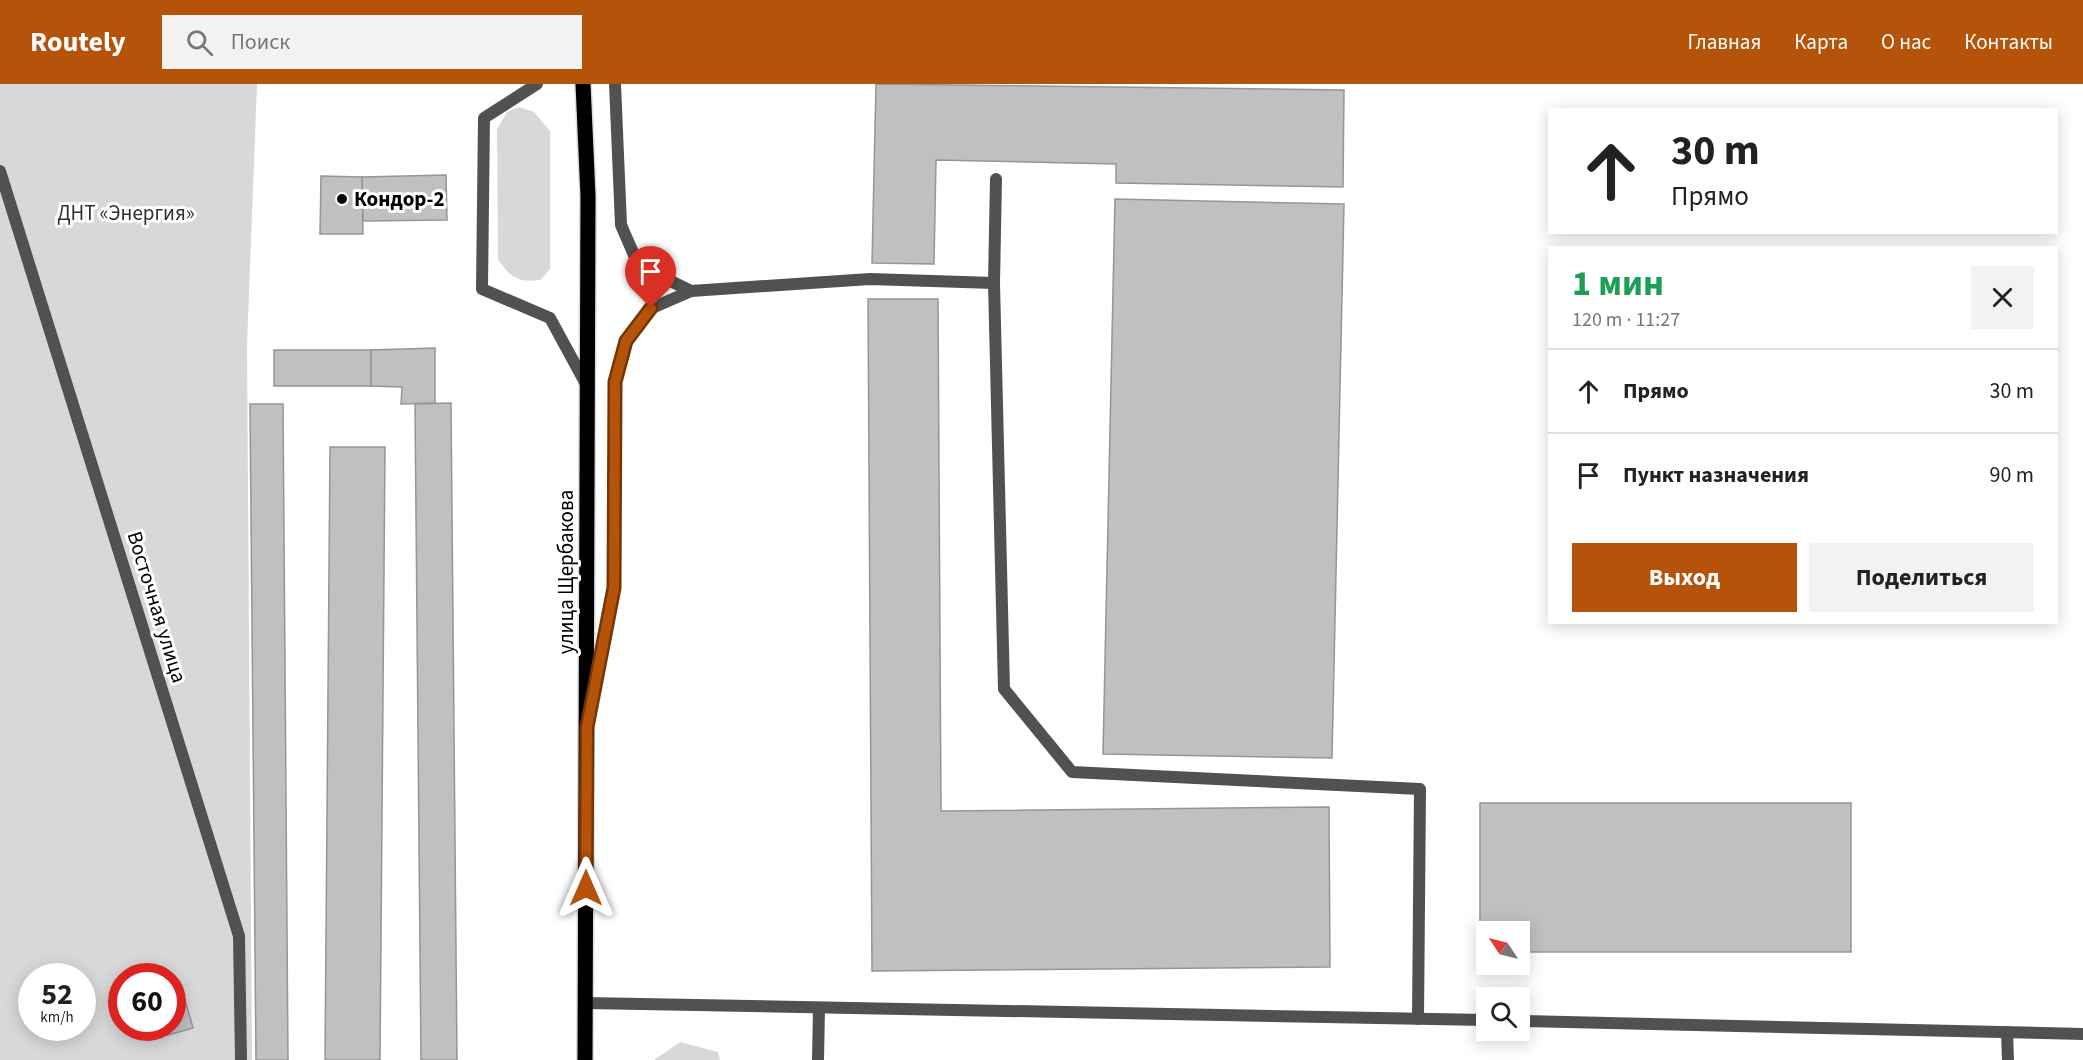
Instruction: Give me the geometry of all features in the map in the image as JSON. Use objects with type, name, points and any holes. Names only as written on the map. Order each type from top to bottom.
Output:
[{"type":"main road","name":"улица Щербакова","points":[[583,84],[588,196],[585,1060]]},
{"type":"street","points":[[537,84],[484,118],[482,289],[550,318],[587,386]]},
{"type":"street","points":[[615,84],[621,225],[634,255],[650,270],[691,291]]},
{"type":"street","name":"Восточная улица","points":[[0,171],[239,936],[241,1060]]},
{"type":"street","points":[[996,179],[994,283],[1004,689],[1072,772],[1420,789],[1418,1019]]},
{"type":"street","points":[[587,727],[614,588],[615,382],[626,341],[651,308],[691,291],[870,279],[994,283]]},
{"type":"street","points":[[586,1003],[1476,1020]]},
{"type":"street","points":[[818,1060],[819,1008]]},
{"type":"street","points":[[1530,1021],[2083,1034]]},
{"type":"street","points":[[2007,1032],[2008,1060]]},
{"type":"green space","name":"ДНТ «Энергия»","points":[[0,84],[257,84],[247,345],[252,1060],[0,1060]]},
{"type":"green space","points":[[519,107],[534,112],[550,131],[550,269],[540,280],[526,281],[516,278],[498,260],[497,129],[507,112]]},
{"type":"green space","points":[[680,1042],[718,1052],[720,1060],[654,1060]]},
{"type":"building","points":[[876,84],[1344,90],[1343,187],[1116,183],[1116,164],[936,160],[934,264],[872,263]]},
{"type":"building","points":[[446,175],[447,220],[363,221],[362,177]]},
{"type":"building","name":"Кондор-2","points":[[321,176],[362,177],[363,234],[320,234]]},
{"type":"building","points":[[1115,199],[1344,204],[1332,758],[1103,754]]},
{"type":"building","points":[[868,299],[938,299],[941,811],[1329,807],[1330,967],[872,971]]},
{"type":"building","points":[[435,348],[435,403],[401,404],[402,387],[371,386],[371,350]]},
{"type":"building","points":[[274,350],[371,350],[371,386],[274,386]]},
{"type":"building","points":[[451,403],[457,1060],[421,1060],[415,404]]},
{"type":"building","points":[[250,404],[283,404],[288,1060],[256,1060]]},
{"type":"building","points":[[330,447],[385,447],[380,1060],[325,1060]]},
{"type":"building","points":[[1480,803],[1851,803],[1851,952],[1530,952],[1530,921],[1480,921]]},
{"type":"building","points":[[186,1004],[193,1028],[186,1030]]},
{"type":"place","name":"Кондор-2","points":[[342,199]]},
{"type":"route","points":[[586,888],[587,727],[614,588],[615,382],[626,341],[651,308]]}]
